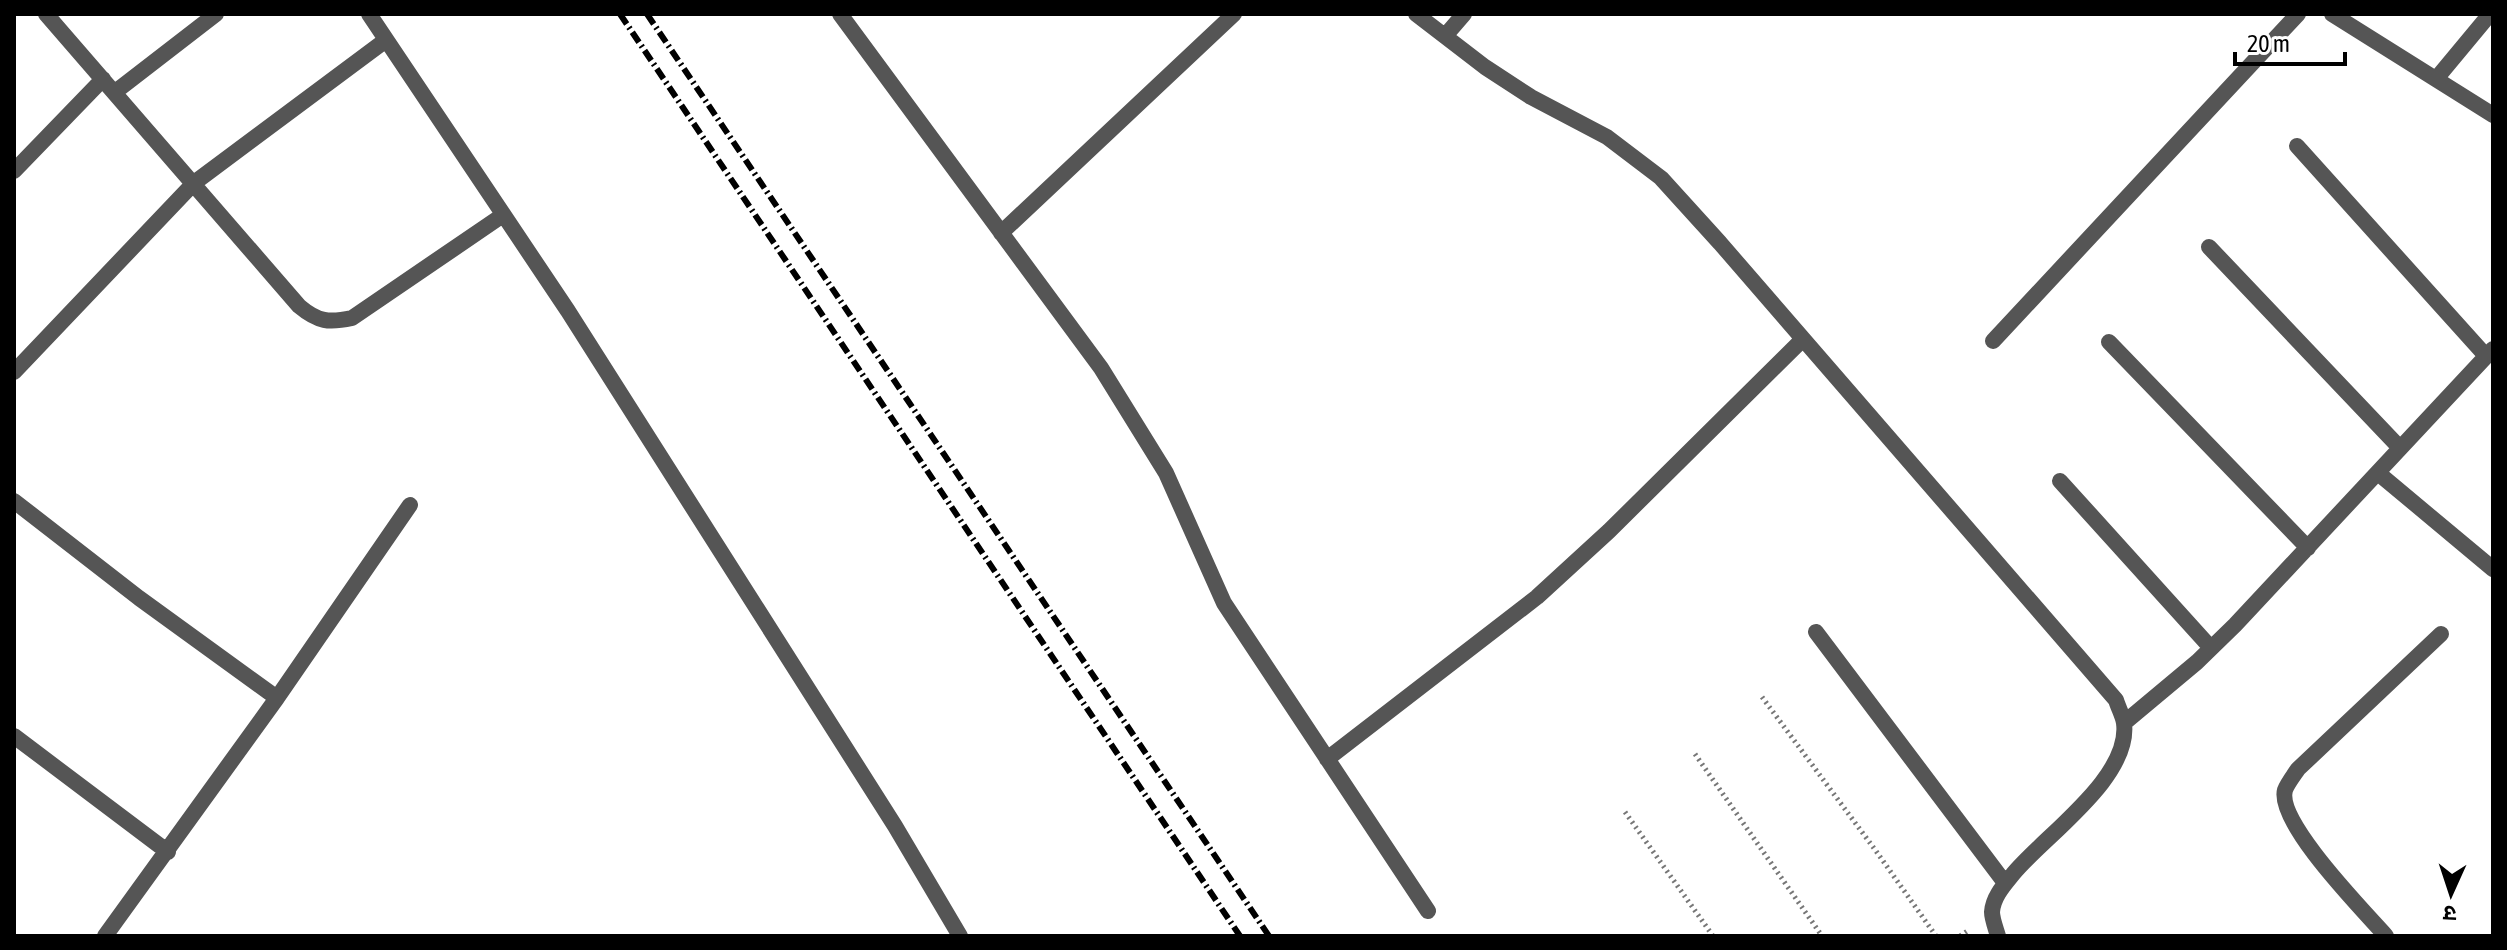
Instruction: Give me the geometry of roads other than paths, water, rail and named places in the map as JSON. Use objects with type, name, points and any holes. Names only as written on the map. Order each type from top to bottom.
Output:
[{"type":"street","points":[[46,14],[310,316],[332,323],[352,318],[503,215]]},
{"type":"street","points":[[14,171],[109,85],[216,14]]},
{"type":"street","points":[[369,14],[568,311],[895,826],[960,936]]},
{"type":"street","points":[[840,14],[1101,368],[1166,473],[1224,603],[1428,911]]},
{"type":"street","points":[[1001,233],[1234,14]]},
{"type":"street","points":[[1416,14],[1485,67],[1531,97],[1607,137],[1661,178],[2116,700],[2124,723],[2122,747],[2109,772],[2088,800],[1997,894],[1992,912],[1998,936]]},
{"type":"street","points":[[1445,36],[1464,14]]},
{"type":"street","points":[[1993,341],[2298,14]]},
{"type":"street","points":[[2332,14],[2493,115]]},
{"type":"street","points":[[2436,79],[2490,14]]},
{"type":"street","points":[[14,372],[194,183],[386,40]]},
{"type":"street","points":[[2124,723],[2211,648],[2490,352],[2297,146]]},
{"type":"street","points":[[2209,247],[2400,448]]},
{"type":"street","points":[[1327,759],[1537,597],[1609,531],[1803,339]]},
{"type":"street","points":[[2109,342],[2308,548]]},
{"type":"street","points":[[2378,473],[2493,569]]},
{"type":"street","points":[[2060,481],[2211,648]]},
{"type":"street","points":[[14,501],[139,598],[277,698]]},
{"type":"street","points":[[105,936],[277,698],[410,505]]},
{"type":"street","points":[[1816,632],[2005,883]]},
{"type":"street","points":[[2386,936],[2305,843],[2287,811],[2284,791],[2298,769],[2441,634]]},
{"type":"street","points":[[14,736],[168,852]]},
{"type":"railway","points":[[620,14],[1240,936]]},
{"type":"railway","points":[[647,14],[1269,936]]}]
